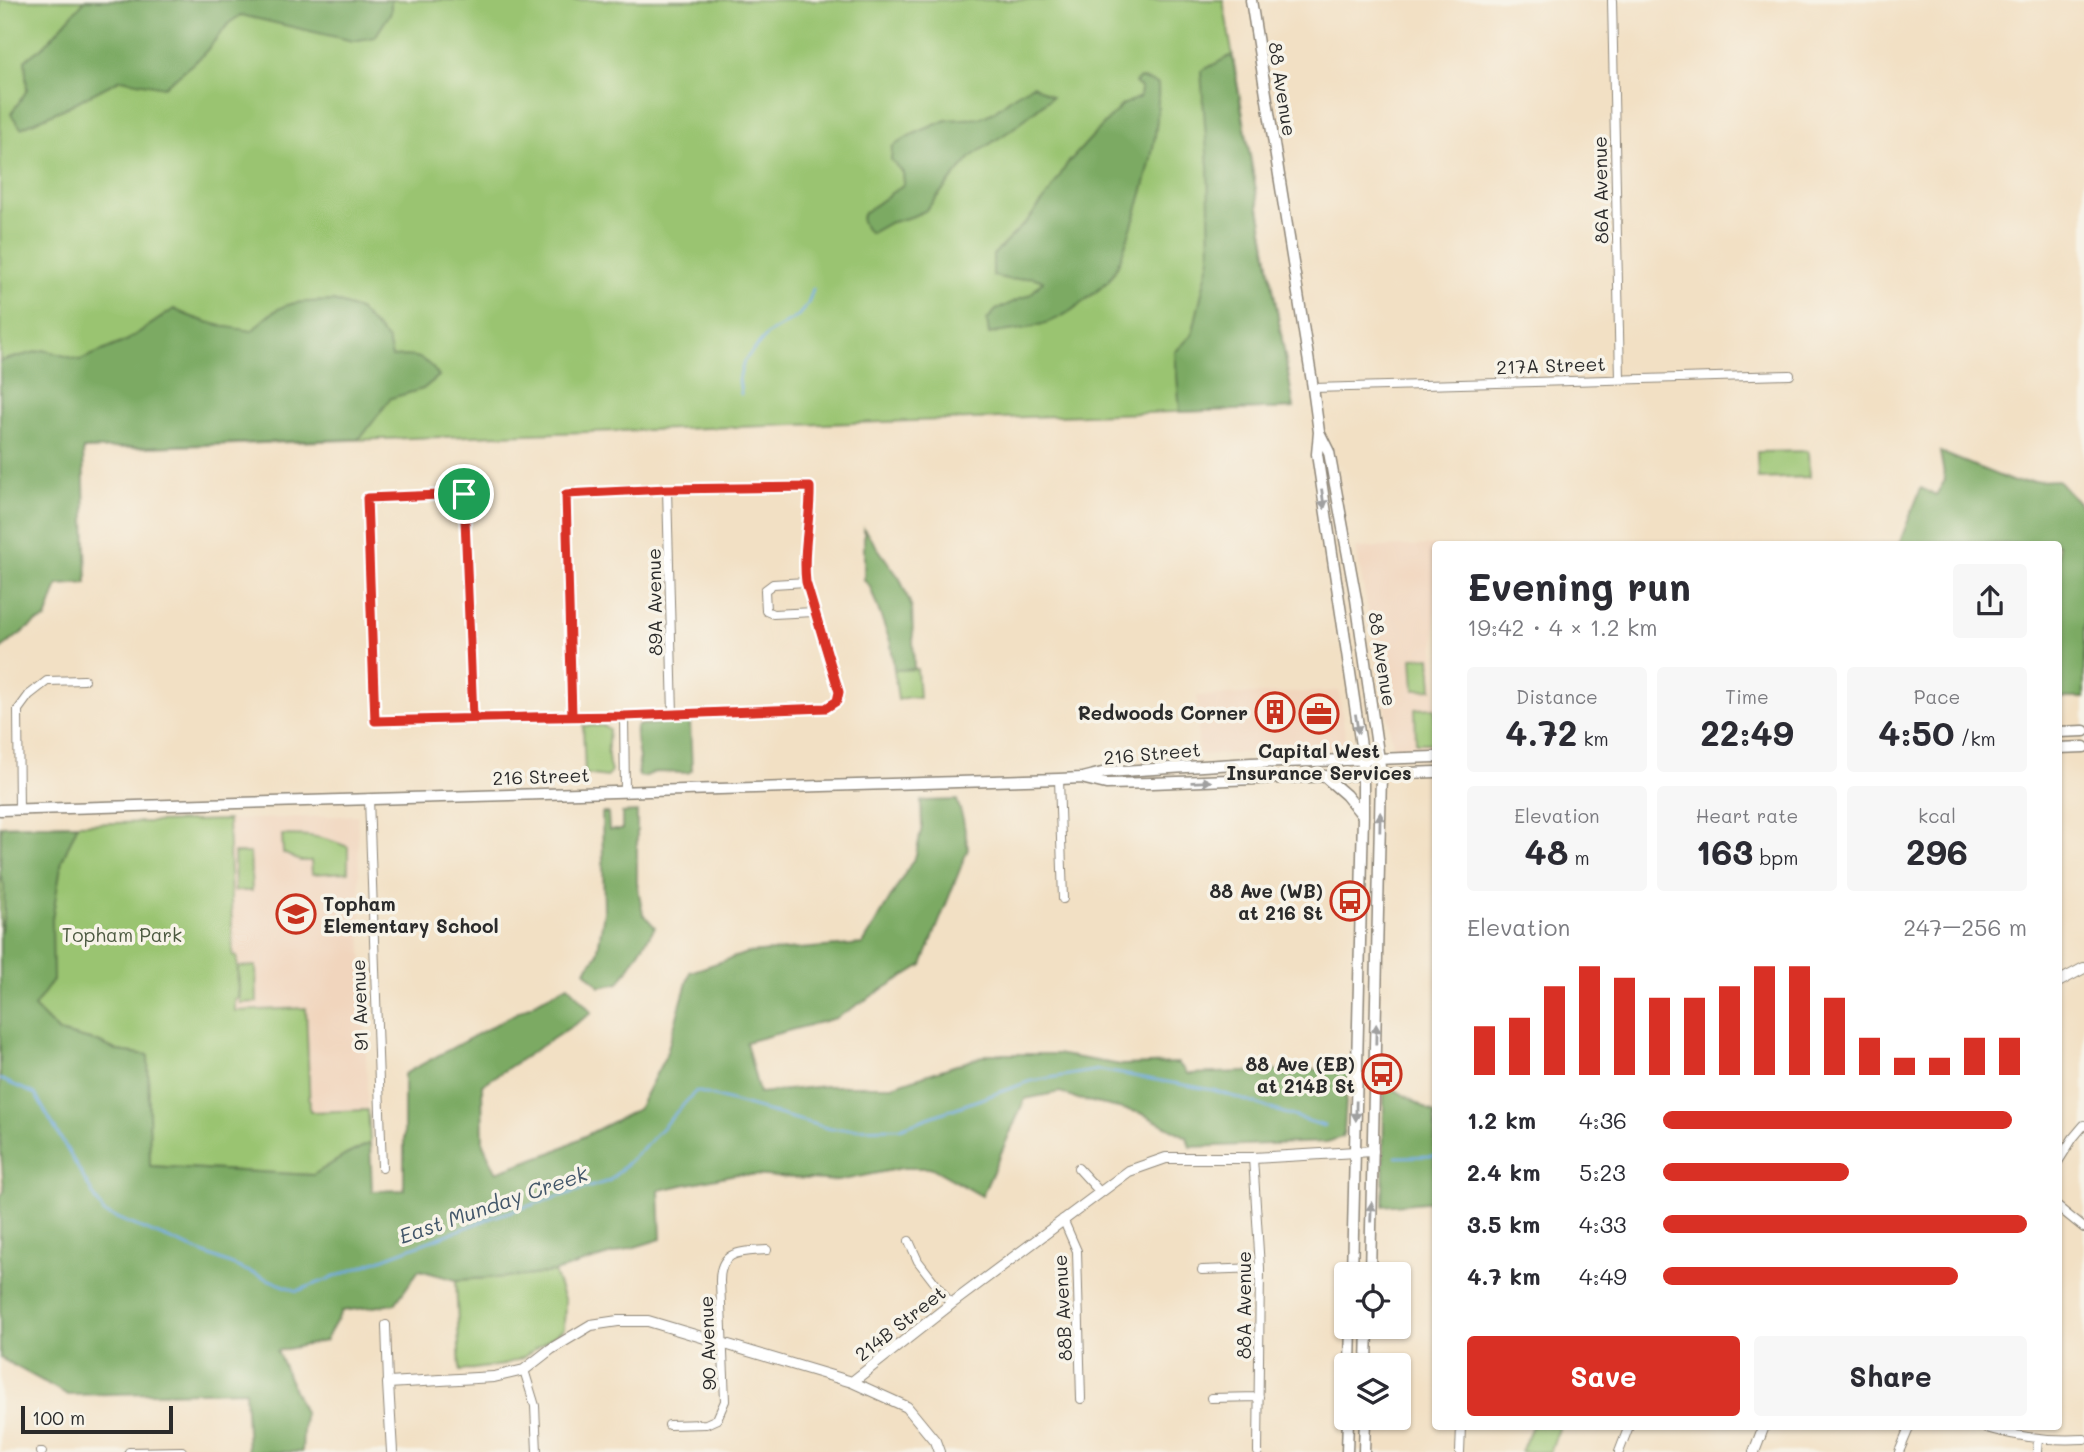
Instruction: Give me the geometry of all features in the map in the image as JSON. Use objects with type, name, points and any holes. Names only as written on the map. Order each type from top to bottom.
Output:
[{"type":"main road","name":"88 Avenue","points":[[1251,0],[1313,388],[1319,432],[1317,454],[1363,759],[1352,1262]]},
{"type":"main road","name":"88 Avenue","points":[[1319,432],[1329,452],[1356,600],[1381,774],[1370,1262]]},
{"type":"main road","points":[[2062,732],[2084,730]]},
{"type":"main road","points":[[2062,748],[2084,747]]},
{"type":"main road","name":"216 Street","points":[[0,810],[1059,779],[1082,778],[1106,772],[1251,763],[1432,757]]},
{"type":"main road","name":"216 Street","points":[[1082,778],[1106,784],[1432,772]]},
{"type":"main road","points":[[1324,776],[1346,795],[1363,816]]},
{"type":"main road","points":[[1347,1452],[1348,1430]]},
{"type":"main road","points":[[1364,1452],[1365,1430]]},
{"type":"street","name":"86A Avenue","points":[[1612,0],[1620,379]]},
{"type":"street","name":"217A Street","points":[[1313,388],[1790,375]]},
{"type":"street","points":[[473,718],[464,494],[367,498],[375,721],[624,716],[826,708],[837,701],[839,692],[814,612],[804,568],[810,487],[667,489],[566,494],[572,716]]},
{"type":"street","name":"89A Avenue","points":[[667,489],[673,714]]},
{"type":"street","points":[[806,582],[773,584],[765,590],[766,611],[773,614],[814,612]]},
{"type":"street","points":[[19,810],[18,710],[29,695],[47,681],[84,680]]},
{"type":"street","points":[[624,716],[625,791]]},
{"type":"street","points":[[1059,779],[1063,899]]},
{"type":"street","name":"91 Avenue","points":[[369,799],[382,1168]]},
{"type":"street","points":[[2062,980],[2084,968]]},
{"type":"street","points":[[2062,1156],[2084,1125]]},
{"type":"street","name":"214B Street","points":[[388,1383],[494,1377],[524,1370],[551,1349],[591,1325],[618,1321],[648,1321],[852,1382],[950,1304],[1129,1171],[1166,1158],[1373,1151]]},
{"type":"street","name":"88A Avenue","points":[[1253,1157],[1261,1268],[1258,1452]]},
{"type":"street","points":[[1078,1168],[1100,1192]]},
{"type":"street","points":[[2062,1210],[2084,1228]]},
{"type":"street","name":"88B Avenue","points":[[1063,1219],[1077,1251],[1081,1399]]},
{"type":"street","points":[[909,1241],[918,1261],[950,1304]]},
{"type":"street","name":"90 Avenue","points":[[669,1425],[706,1424],[717,1419],[725,1401],[720,1281],[723,1262],[727,1257],[740,1252],[767,1250]]},
{"type":"street","points":[[1202,1270],[1261,1268]]},
{"type":"street","points":[[386,1325],[392,1452]]},
{"type":"street","points":[[524,1370],[535,1406],[537,1452]]},
{"type":"street","points":[[852,1382],[907,1407],[935,1441],[939,1452]]},
{"type":"street","points":[[1211,1398],[1259,1396]]},
{"type":"street","points":[[1460,1452],[1461,1430]]},
{"type":"street","points":[[1619,1452],[1627,1430]]},
{"type":"street","points":[[1754,1452],[1762,1430]]},
{"type":"street","points":[[1899,1452],[1908,1430]]},
{"type":"street","points":[[1993,1430],[2038,1439],[2084,1439]]},
{"type":"street","points":[[2037,1452],[2038,1439]]},
{"type":"street","points":[[129,1452],[182,1451]]},
{"type":"shaded area","points":[[1432,545],[1432,751],[1394,752],[1356,548]]},
{"type":"shaded area","points":[[1339,691],[1346,742],[1336,750],[1198,755],[1197,696]]},
{"type":"shaded area","name":"Topham Elementary School","points":[[357,815],[368,1110],[310,1112],[235,1011],[228,820]]},
{"type":"green space","points":[[0,0],[1223,0],[1294,408],[0,452]]},
{"type":"green space","points":[[85,0],[391,0],[391,12],[375,37],[353,41],[241,15],[229,23],[202,56],[164,87],[121,79],[21,128],[11,114],[27,90],[25,60],[45,45]]},
{"type":"green space","points":[[1232,55],[1294,408],[1180,412],[1175,352],[1192,335],[1210,258],[1208,166],[1201,71]]},
{"type":"green space","points":[[1140,78],[1158,84],[1155,139],[1138,209],[1113,274],[1087,299],[1054,320],[1027,328],[989,334],[987,320],[996,310],[1031,294],[1043,281],[1032,277],[1011,280],[993,276],[993,255],[1028,220],[1067,164],[1089,140],[1122,105],[1140,97],[1141,89],[1135,83]]},
{"type":"green space","points":[[1033,85],[1052,97],[1011,130],[972,156],[925,211],[889,223],[871,233],[865,228],[861,219],[864,213],[904,184],[903,173],[891,160],[892,147],[909,136],[946,120],[980,118],[992,113]]},
{"type":"green space","points":[[334,301],[359,310],[388,340],[392,357],[407,356],[424,360],[439,376],[423,389],[391,398],[358,439],[83,449],[87,583],[58,585],[46,619],[35,623],[0,649],[0,361],[44,350],[80,360],[126,341],[174,309],[212,323],[252,331],[271,313],[288,305]]},
{"type":"green space","points":[[1808,451],[1809,477],[1758,479],[1757,452]]},
{"type":"green space","points":[[1940,452],[2014,482],[2058,480],[2084,509],[2084,698],[2062,698],[2062,541],[1900,541],[1921,488],[1936,495],[1945,480]]},
{"type":"green space","points":[[864,529],[900,579],[912,608],[914,669],[894,670],[891,644],[870,587],[864,580]]},
{"type":"green space","points":[[1430,657],[1432,689],[1414,690],[1412,658]]},
{"type":"green space","points":[[917,669],[919,698],[898,700],[894,670]]},
{"type":"green space","points":[[1432,708],[1432,743],[1416,743],[1415,709]]},
{"type":"green space","points":[[690,722],[692,770],[688,773],[655,772],[644,777],[639,776],[636,727]]},
{"type":"green space","points":[[583,726],[604,726],[609,729],[608,756],[611,772],[607,777],[585,774]]},
{"type":"green space","points":[[957,800],[968,849],[922,965],[836,1018],[746,1042],[759,1093],[825,1086],[892,1086],[990,1054],[1056,1054],[1121,1065],[1178,1063],[1188,1074],[1348,1068],[1342,1137],[1327,1142],[1190,1147],[1187,1137],[1141,1113],[1078,1099],[1060,1092],[1025,1099],[982,1196],[932,1168],[902,1168],[838,1181],[736,1174],[659,1190],[661,1239],[554,1272],[525,1276],[456,1280],[419,1270],[395,1304],[342,1311],[325,1341],[277,1351],[304,1413],[302,1452],[248,1452],[245,1391],[68,1395],[0,1358],[0,1197],[4,1191],[0,1139],[0,934],[4,914],[4,885],[0,874],[1,826],[78,824],[62,861],[52,919],[53,980],[34,1007],[59,1032],[98,1042],[118,1051],[148,1055],[150,1166],[313,1175],[370,1143],[372,1191],[404,1190],[404,1074],[568,985],[592,1013],[482,1085],[483,1144],[496,1172],[553,1152],[638,1109],[666,1055],[690,972],[747,953],[863,944],[916,855],[922,826],[921,801]]},
{"type":"green space","points":[[637,812],[637,883],[643,914],[655,927],[619,983],[600,987],[585,971],[597,955],[604,912],[602,813],[608,813],[609,830],[622,830],[622,813]]},
{"type":"green space","name":"Topham Park","points":[[228,820],[233,956],[237,956],[238,998],[235,999],[235,1011],[306,1008],[310,1112],[368,1110],[370,1143],[313,1175],[150,1166],[148,1055],[118,1051],[98,1042],[59,1032],[18,991],[0,987],[0,826]]},
{"type":"green space","points":[[282,835],[316,837],[348,847],[348,872],[312,874],[311,861],[300,861],[283,853]]},
{"type":"green space","points":[[234,853],[250,853],[252,891],[235,891]]},
{"type":"green space","points":[[256,966],[257,1002],[240,1003],[238,967]]},
{"type":"green space","points":[[1384,1083],[1432,1112],[1432,1201],[1383,1206]]},
{"type":"green space","points":[[554,1272],[565,1302],[564,1329],[522,1358],[502,1365],[460,1371],[456,1280]]},
{"type":"green space","points":[[1530,1430],[1558,1430],[1550,1452],[1521,1452]]},
{"type":"waterway","points":[[741,394],[739,379],[744,361],[768,334],[797,317],[808,304],[813,289]]},
{"type":"waterway","name":"East Munday Creek","points":[[0,1079],[35,1094],[104,1213],[297,1291],[496,1216],[609,1181],[696,1091],[831,1129],[900,1128],[1031,1081],[1099,1070],[1213,1090],[1324,1126]]},
{"type":"waterway","points":[[1396,1157],[1432,1156]]},
{"type":"place","name":"Redwoods Corner","points":[[1275,712]]},
{"type":"place","name":"Capital West Insurance Services","points":[[1319,714]]},
{"type":"place","name":"88 Ave (WB) at 216 St","points":[[1350,901]]},
{"type":"place","name":"Topham Elementary School","points":[[296,914]]},
{"type":"place","name":"88 Ave (EB) at 214B St","points":[[1382,1074]]},
{"type":"route","points":[[464,494],[367,498],[375,721],[572,716],[566,494],[667,489],[810,487],[804,568],[839,692],[837,701],[826,708],[624,716],[572,716],[473,718],[464,494]]}]
